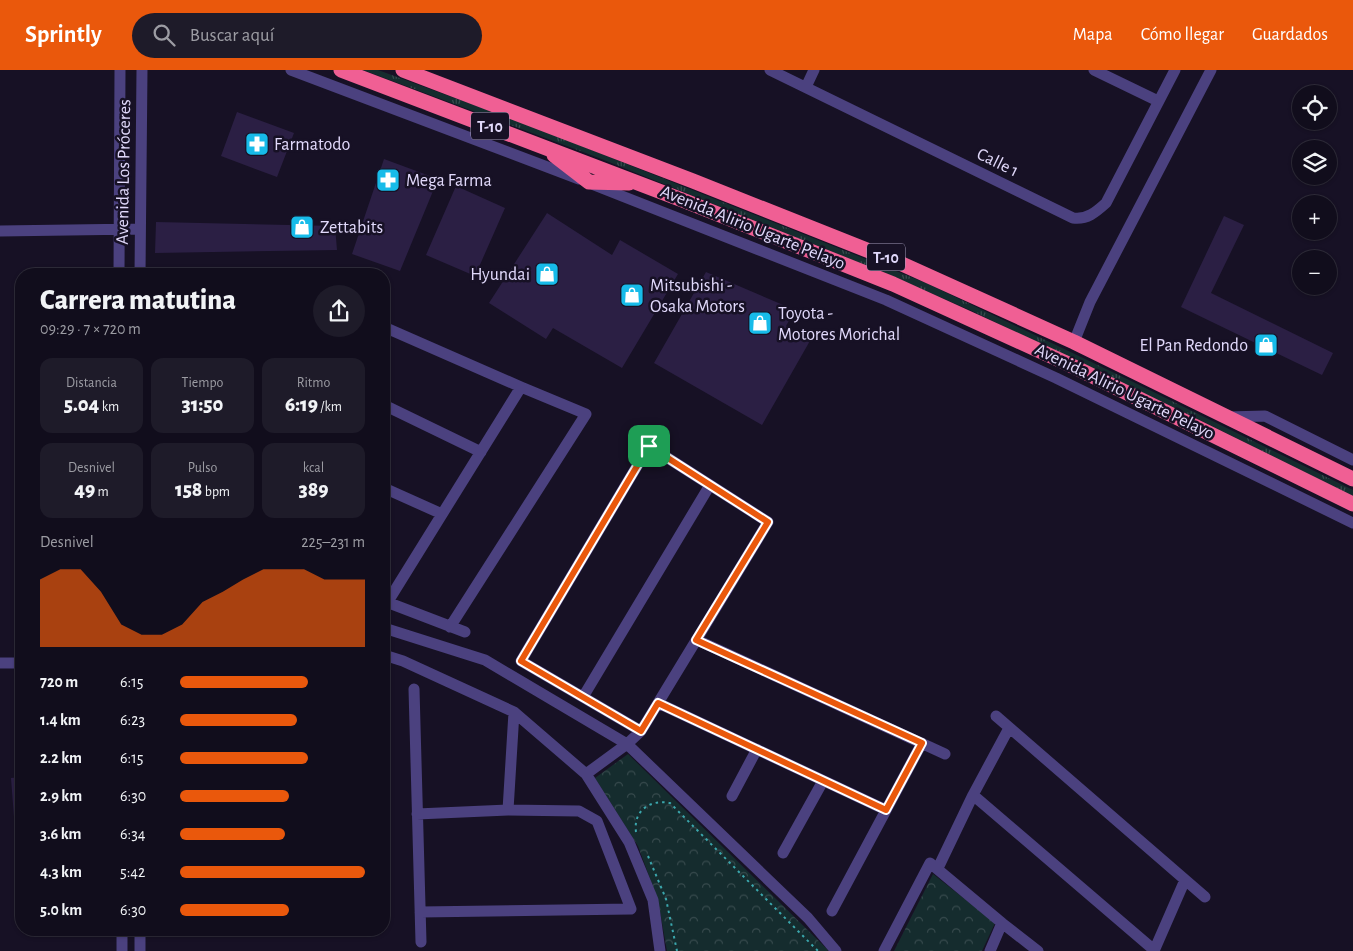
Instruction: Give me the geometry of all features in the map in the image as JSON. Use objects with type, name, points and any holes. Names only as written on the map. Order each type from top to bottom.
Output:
[{"type":"highway","name":"Avenida Alirio Ugarte Pelayo","points":[[342,70],[638,182],[893,284],[1064,362],[1353,504]]},
{"type":"highway","name":"Avenida Alirio Ugarte Pelayo","points":[[403,70],[666,170],[919,272],[1074,342],[1353,479]]},
{"type":"highway","points":[[543,146],[588,182],[638,182]]},
{"type":"street","name":"Avenida Los Próceres","points":[[119,268],[120,70]]},
{"type":"street","name":"Avenida Los Próceres","points":[[140,268],[142,70]]},
{"type":"street","name":"Avenida Alirio Ugarte Pelayo","points":[[291,70],[588,182],[886,300],[1056,378],[1353,523]]},
{"type":"street","name":"Calle 1","points":[[770,70],[1078,219],[1094,214],[1106,203],[1158,101]]},
{"type":"street","points":[[806,87],[814,70]]},
{"type":"street","points":[[1094,70],[1158,101],[1174,70]]},
{"type":"street","points":[[1074,342],[1090,302],[1211,70]]},
{"type":"street","points":[[120,125],[141,126]]},
{"type":"street","points":[[0,231],[139,229]]},
{"type":"street","points":[[390,330],[521,388],[586,414],[450,626]]},
{"type":"street","points":[[390,594],[521,388]]},
{"type":"street","points":[[390,408],[481,452]]},
{"type":"street","name":"Avenida Alirio Ugarte Pelayo","points":[[1226,417],[1265,416],[1353,460]]},
{"type":"street","points":[[586,774],[627,744],[641,731],[768,522],[649,446],[521,661],[641,731]]},
{"type":"street","points":[[583,697],[710,485]]},
{"type":"street","points":[[390,491],[442,514]]},
{"type":"street","points":[[390,604],[465,632]]},
{"type":"street","points":[[390,630],[485,660],[627,744],[808,918],[836,951]]},
{"type":"street","points":[[696,640],[945,754]]},
{"type":"street","points":[[390,657],[403,661],[514,712],[586,774],[629,842],[653,900],[660,951]]},
{"type":"street","points":[[0,663],[15,663]]},
{"type":"street","points":[[414,688],[421,942]]},
{"type":"street","points":[[658,703],[886,810]]},
{"type":"street","points":[[508,810],[514,712]]},
{"type":"street","points":[[996,716],[1205,897]]},
{"type":"street","points":[[938,868],[973,795],[1009,728]]},
{"type":"street","points":[[832,910],[922,743]]},
{"type":"street","points":[[732,796],[756,749]]},
{"type":"street","points":[[783,853],[823,780]]},
{"type":"street","points":[[973,795],[1154,951],[1185,880]]},
{"type":"street","points":[[418,814],[508,810],[579,811],[597,821],[631,909],[420,912]]},
{"type":"street","points":[[884,951],[930,863],[1038,951]]},
{"type":"street","points":[[990,951],[1002,922]]},
{"type":"street","points":[[122,936],[122,951]]},
{"type":"street","points":[[140,936],[140,951]]},
{"type":"path","points":[[637,834],[635,825],[643,808],[661,801],[670,804],[818,951]]},
{"type":"path","points":[[645,850],[666,899],[677,943],[677,951]]},
{"type":"green space","points":[[363,70],[378,70],[526,124],[926,283],[1353,490],[1353,496],[1194,417],[972,311],[885,273],[599,158]]},
{"type":"green space","points":[[628,754],[828,951],[667,951],[658,900],[638,846],[595,778]]},
{"type":"green space","points":[[933,874],[995,923],[982,951],[894,951]]},
{"type":"building","name":"Farmatodo","points":[[237,112],[294,133],[277,177],[221,156]]},
{"type":"building","points":[[384,159],[438,179],[400,271],[352,254]]},
{"type":"building","points":[[456,186],[505,208],[475,276],[426,255]]},
{"type":"building","points":[[547,213],[612,255],[620,240],[678,274],[622,368],[553,328],[546,339],[489,303]]},
{"type":"building","points":[[1224,216],[1244,225],[1211,293],[1333,353],[1322,375],[1181,307]]},
{"type":"building","points":[[156,222],[335,226],[337,250],[155,253]]},
{"type":"building","points":[[706,272],[795,310],[786,326],[811,339],[762,425],[654,363]]},
{"type":"building","points":[[11,778],[15,778],[15,817],[14,817]]},
{"type":"place","name":"Farmatodo","points":[[257,144]]},
{"type":"place","name":"Mega Farma","points":[[388,180]]},
{"type":"place","name":"Zettabits","points":[[302,227]]},
{"type":"place","name":"Hyundai","points":[[547,274]]},
{"type":"place","name":"Mitsubishi - Osaka Motors","points":[[632,295]]},
{"type":"place","name":"Toyota - Motores Morichal","points":[[760,323]]},
{"type":"place","name":"El Pan Redondo","points":[[1266,345]]},
{"type":"route","points":[[649,446],[768,522],[696,640],[922,743],[886,810],[658,703],[641,731],[521,661],[649,446]]}]
